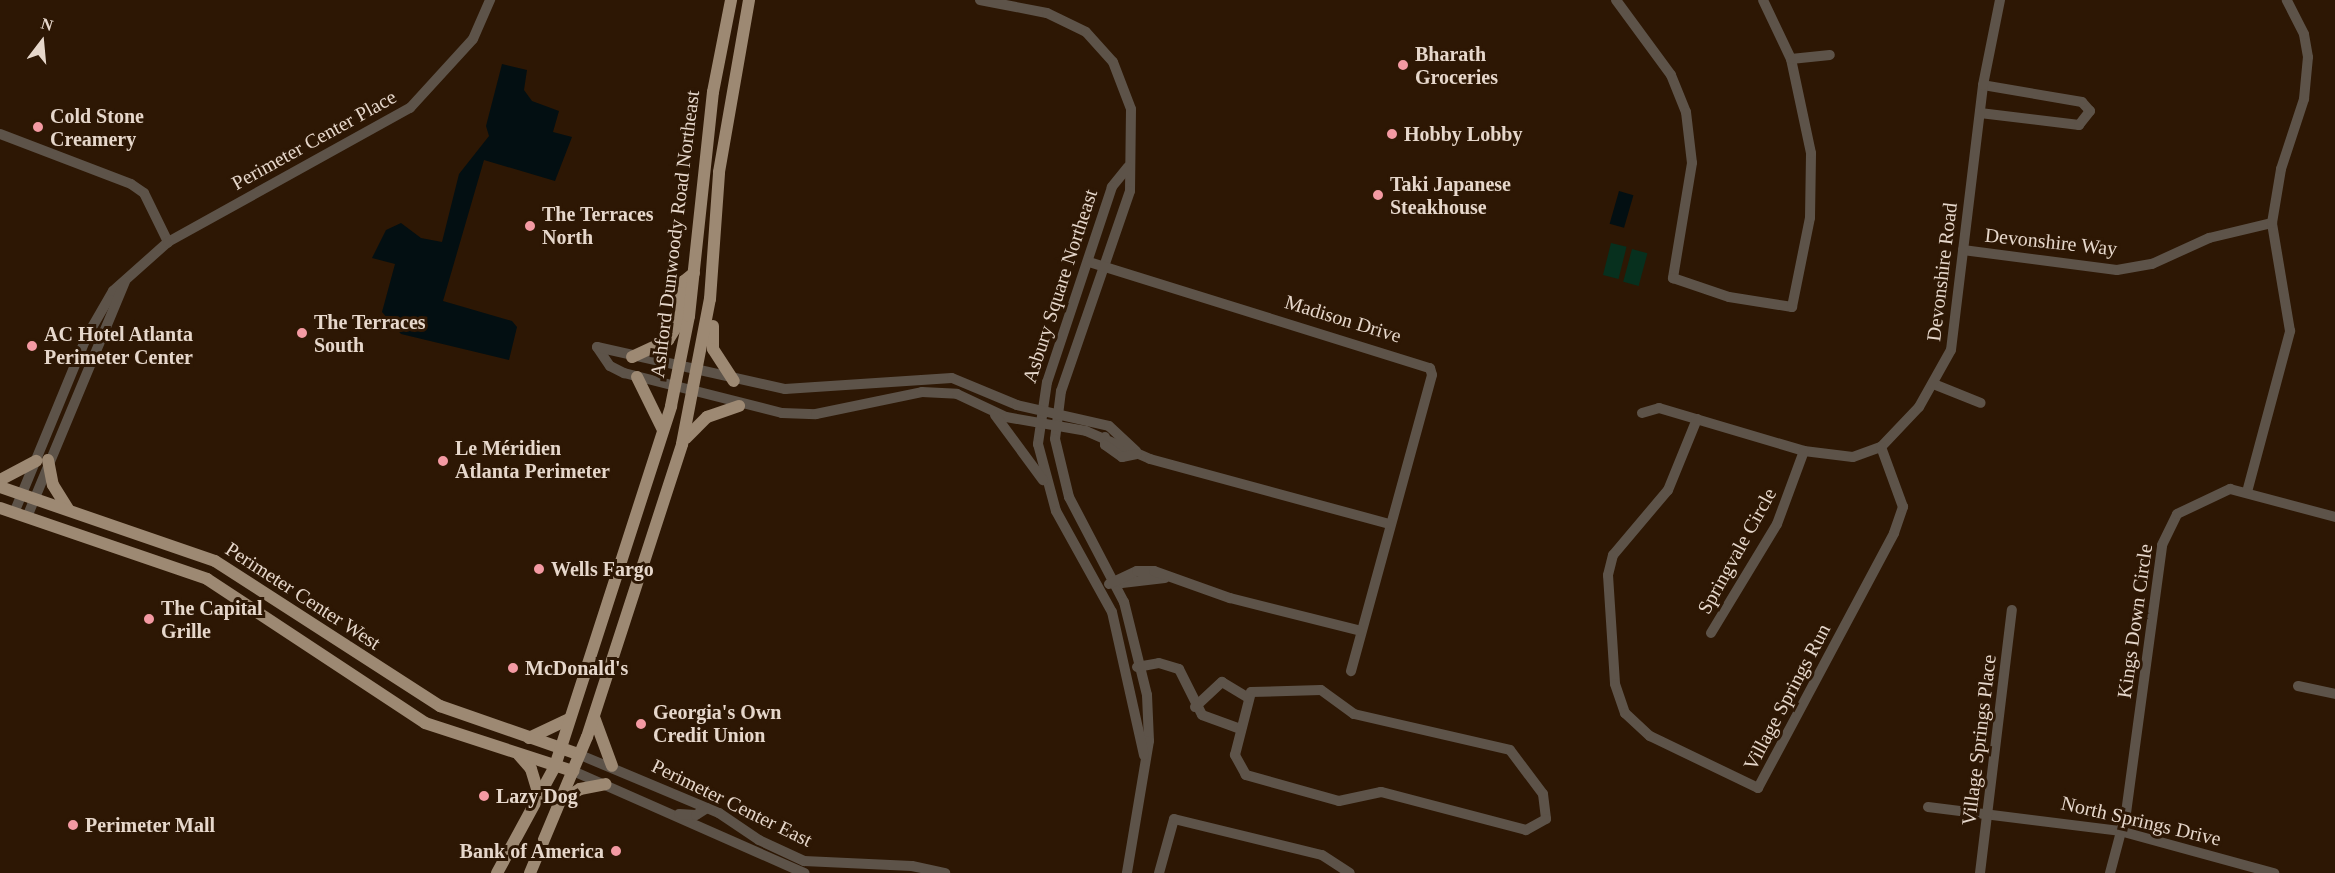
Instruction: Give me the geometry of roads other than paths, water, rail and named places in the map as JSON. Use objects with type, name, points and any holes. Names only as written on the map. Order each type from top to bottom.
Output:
[{"type":"main road","name":"Ashford Dunwoody Road Northeast","points":[[497,873],[540,799],[555,766],[675,387],[680,368],[694,273],[710,112],[731,0]]},
{"type":"main road","name":"Ashford Dunwoody Road Northeast","points":[[530,873],[563,800],[594,714],[682,444],[698,373],[714,275],[717,207],[749,0]]},
{"type":"main road","points":[[717,207],[722,266],[712,341],[734,381]]},
{"type":"main road","points":[[632,357],[668,340],[676,327],[683,282],[694,273]]},
{"type":"main road","points":[[637,377],[663,430]]},
{"type":"main road","points":[[682,444],[707,417],[739,406]]},
{"type":"main road","points":[[0,480],[42,460],[68,509]]},
{"type":"main road","name":"Perimeter Center West","points":[[0,487],[231,568],[362,658],[440,705],[578,754]]},
{"type":"main road","name":"Perimeter Center West","points":[[0,508],[207,579],[425,723],[573,771]]},
{"type":"main road","points":[[351,676],[362,658]]},
{"type":"main road","points":[[594,714],[612,766]]},
{"type":"main road","points":[[529,738],[570,719]]},
{"type":"main road","points":[[518,755],[531,769],[540,799]]},
{"type":"main road","points":[[563,800],[580,789],[606,784]]},
{"type":"street","name":"Perimeter Center Place","points":[[21,515],[42,460],[125,281],[168,242],[405,112],[447,72],[473,39],[490,0]]},
{"type":"street","name":"Asbury Square Northeast","points":[[980,0],[1047,14],[1099,44],[1113,62],[1131,109],[1128,167],[1130,191],[1056,419]]},
{"type":"street","points":[[1616,0],[1671,75],[1686,112],[1692,163],[1673,278],[1729,297],[1792,307],[1810,218],[1811,153],[1791,59],[1762,0]]},
{"type":"street","name":"Devonshire Road","points":[[1804,451],[1853,458],[1881,447],[1935,385],[1951,350],[1983,85],[2000,0]]},
{"type":"street","points":[[2247,492],[2290,331],[2272,223],[2307,76],[2304,34],[2287,0]]},
{"type":"street","points":[[1791,59],[1830,55]]},
{"type":"street","points":[[1980,112],[2079,125],[2090,111],[2082,102],[1983,85]]},
{"type":"street","points":[[0,134],[131,184],[144,193],[168,242]]},
{"type":"street","name":"Asbury Square Northeast","points":[[1040,416],[1112,187],[1128,167]]},
{"type":"street","name":"Devonshire Way","points":[[1963,250],[2117,270],[2152,264],[2209,238],[2272,223]]},
{"type":"street","name":"Madison Drive","points":[[1089,262],[1430,368],[1432,375],[1351,671]]},
{"type":"street","points":[[1040,416],[952,378],[818,390],[734,381],[597,347],[614,368],[637,377],[739,406],[809,415],[929,391],[957,394],[1006,417],[1040,416],[1109,426],[1137,454]]},
{"type":"street","points":[[1935,385],[1981,403]]},
{"type":"street","points":[[989,408],[1046,484],[1101,588],[1128,669],[1145,760]]},
{"type":"street","points":[[1642,413],[1659,408],[1804,451]]},
{"type":"street","points":[[1040,416],[1046,484]]},
{"type":"street","points":[[1056,419],[1105,437],[1137,454],[1390,524]]},
{"type":"street","points":[[1056,419],[1066,490],[1115,583],[1141,666],[1150,724],[1138,831],[1127,873]]},
{"type":"street","name":"Village Springs Run","points":[[1697,419],[1668,490],[1613,555],[1608,575],[1615,684],[1625,713],[1650,735],[1758,788],[1894,533],[1903,507],[1881,447]]},
{"type":"street","name":"Springvale Circle","points":[[1712,633],[1777,524],[1804,451]]},
{"type":"street","name":"Kings Down Circle","points":[[2110,873],[2120,831],[2162,545],[2177,514],[2219,490],[2247,492],[2335,517]]},
{"type":"street","points":[[1101,588],[1146,570],[1361,631]]},
{"type":"street","name":"Village Springs Place","points":[[1980,873],[2012,610]]},
{"type":"street","points":[[1128,669],[1159,663],[1179,669],[1188,678],[1195,708],[1208,719],[1238,728]]},
{"type":"street","points":[[1195,708],[1222,682],[1248,698]]},
{"type":"street","points":[[2298,686],[2335,694]]},
{"type":"street","points":[[1321,690],[1354,714],[1510,750],[1543,794],[1546,819],[1526,830],[1382,792],[1339,801],[1251,778],[1237,761],[1238,728],[1251,692],[1321,690]]},
{"type":"street","name":"Perimeter Center East","points":[[578,754],[612,766],[707,808],[795,858],[861,867],[912,866],[945,873]]},
{"type":"street","name":"Perimeter Center East","points":[[573,771],[804,873]]},
{"type":"street","name":"North Springs Drive","points":[[1928,807],[1988,811],[2120,831],[2274,873]]},
{"type":"street","points":[[664,811],[696,815],[707,808]]},
{"type":"street","points":[[1159,873],[1174,819],[1322,855],[1350,873]]},
{"type":"street","points":[[780,863],[848,873],[861,867]]},
{"type":"place","name":"Bharath Groceries","points":[[1403,65]]},
{"type":"place","name":"Cold Stone Creamery","points":[[38,127]]},
{"type":"place","name":"Hobby Lobby","points":[[1392,134]]},
{"type":"place","name":"Taki Japanese Steakhouse","points":[[1378,195]]},
{"type":"place","name":"The Terraces North","points":[[530,226]]},
{"type":"place","name":"The Terraces South","points":[[302,333]]},
{"type":"place","name":"AC Hotel Atlanta Perimeter Center","points":[[32,346]]},
{"type":"place","name":"Le Méridien Atlanta Perimeter","points":[[443,461]]},
{"type":"place","name":"Wells Fargo","points":[[539,569]]},
{"type":"place","name":"The Capital Grille","points":[[149,619]]},
{"type":"place","name":"McDonald's","points":[[513,668]]},
{"type":"place","name":"Georgia's Own Credit Union","points":[[641,724]]},
{"type":"place","name":"Lazy Dog","points":[[484,796]]},
{"type":"place","name":"Perimeter Mall","points":[[73,825]]},
{"type":"place","name":"Bank of America","points":[[616,851]]}]
